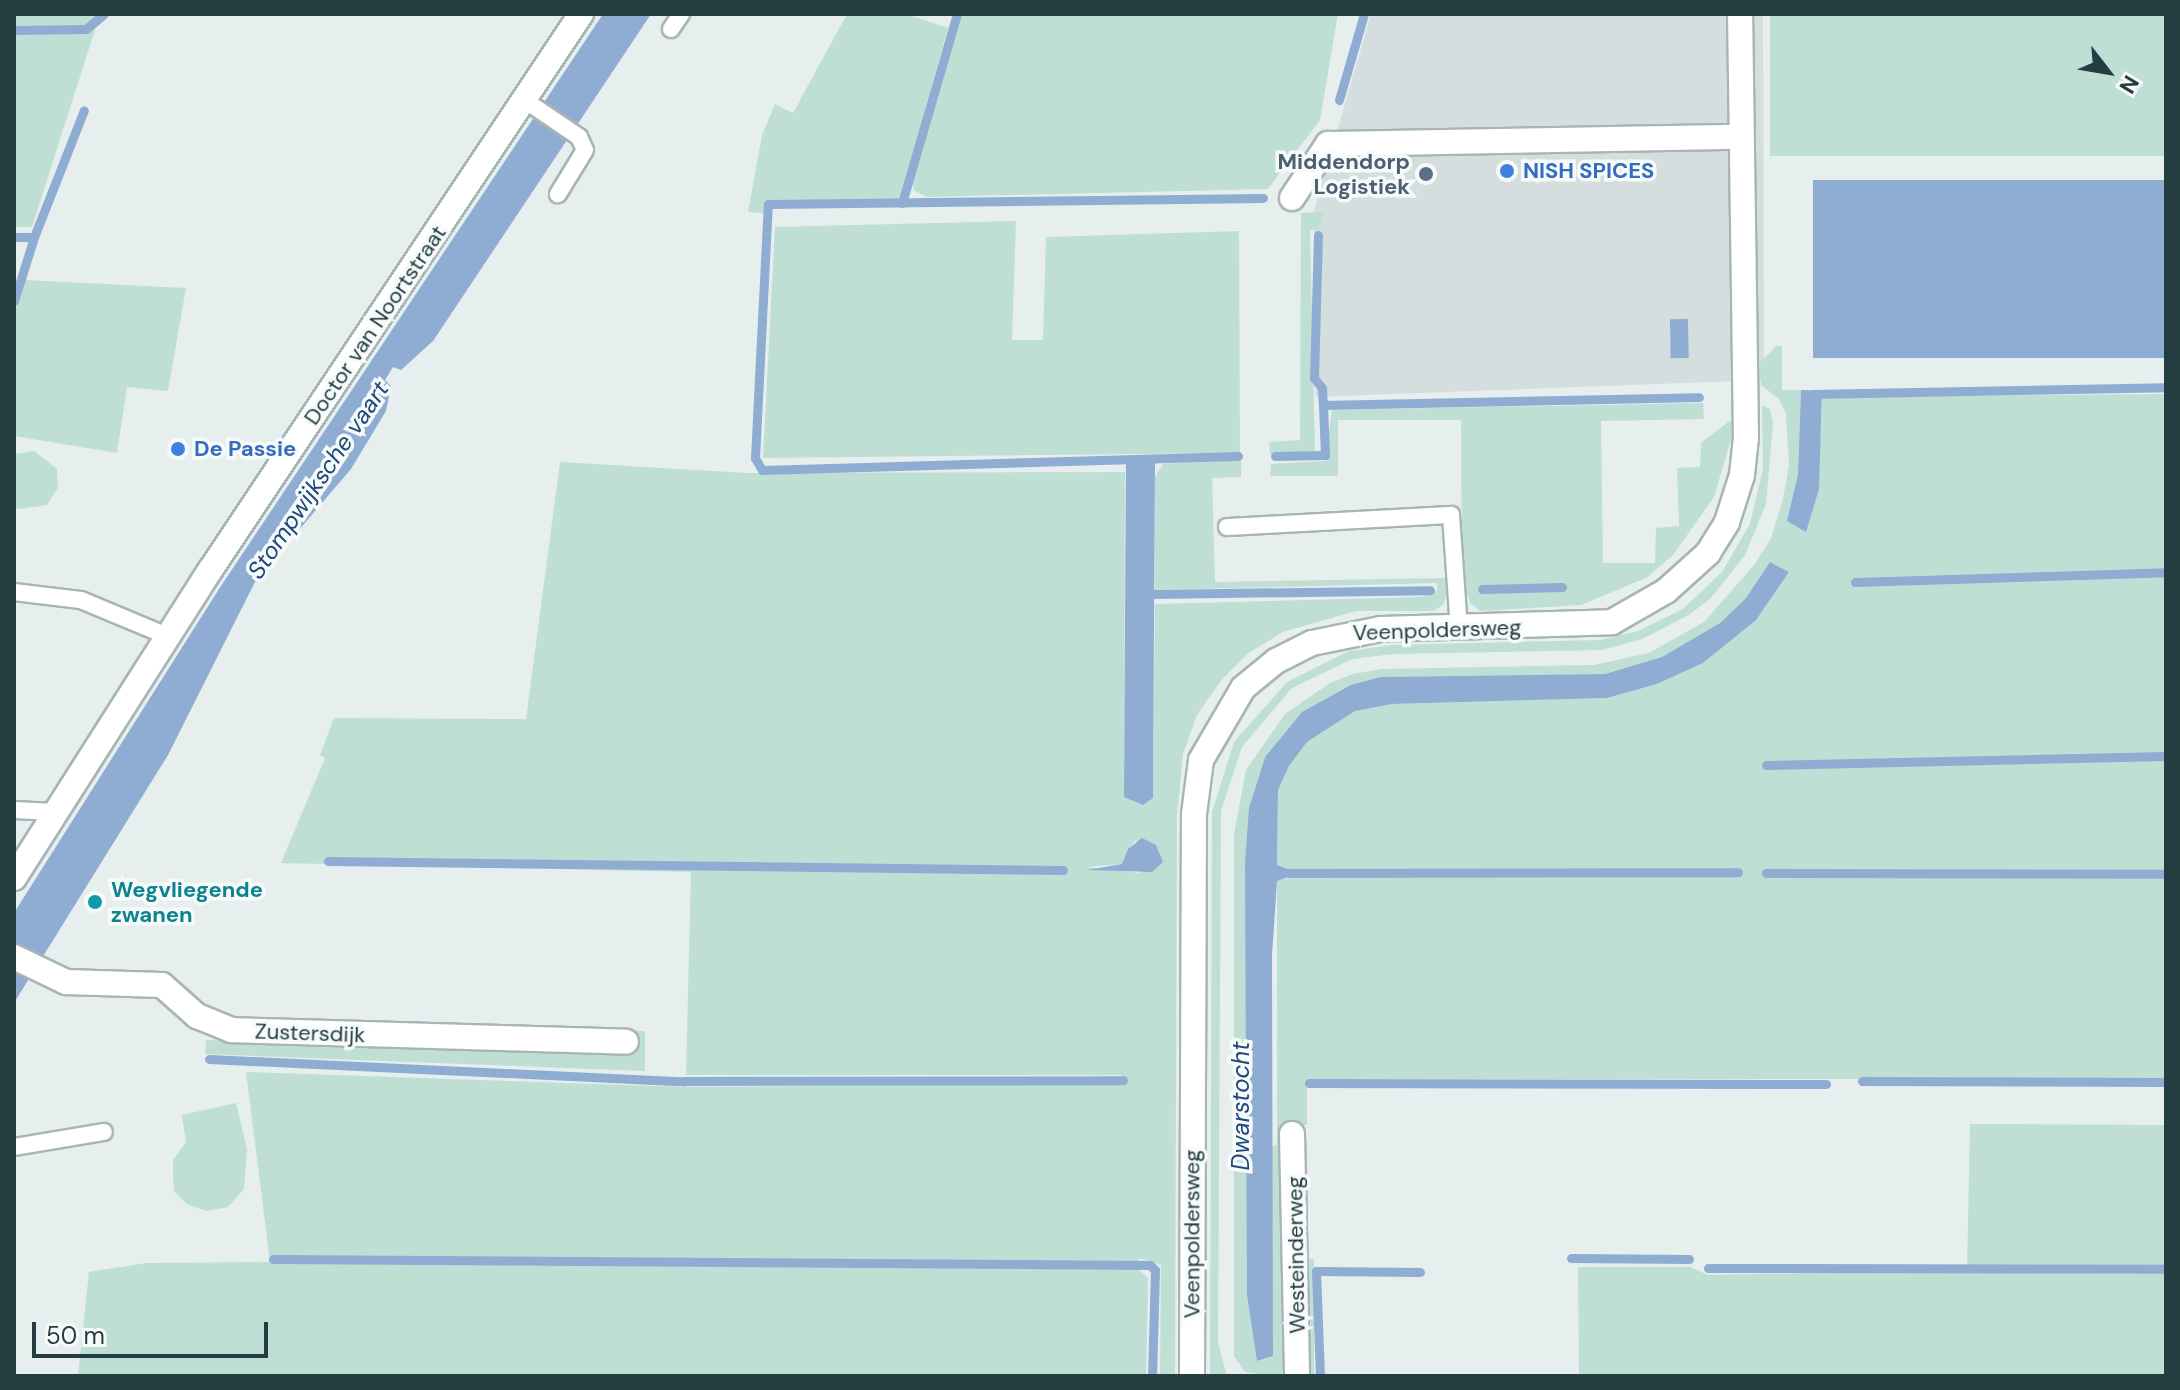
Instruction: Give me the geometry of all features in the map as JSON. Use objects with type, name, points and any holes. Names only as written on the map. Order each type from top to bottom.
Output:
[{"type":"street","name":"Doctor van Noortstraat","points":[[14,878],[167,636],[530,103],[581,14]]},
{"type":"street","name":"Veenpoldersweg","points":[[1192,1376],[1194,814],[1201,760],[1243,688],[1276,661],[1344,632],[1612,622],[1666,591],[1708,553],[1727,522],[1742,475],[1746,438],[1740,14]]},
{"type":"street","points":[[1292,198],[1328,144],[1741,137]]},
{"type":"street","name":"Zustersdijk","points":[[14,957],[37,971],[66,982],[162,985],[197,1016],[231,1030],[626,1042]]},
{"type":"street","name":"Westeinderweg","points":[[1292,1134],[1297,1376]]},
{"type":"lane","points":[[671,29],[681,14]]},
{"type":"lane","points":[[530,103],[579,137],[585,150],[558,194]]},
{"type":"lane","points":[[1227,527],[1451,515],[1459,628]]},
{"type":"lane","points":[[14,592],[81,600],[167,636]]},
{"type":"lane","points":[[14,810],[55,812]]},
{"type":"lane","points":[[14,1147],[104,1132]]},
{"type":"shaded area","points":[[1371,14],[1763,14],[1764,380],[1316,397],[1314,211]]},
{"type":"green space","points":[[14,14],[100,14],[32,227],[14,227]]},
{"type":"green space","points":[[847,14],[906,14],[948,28],[899,201],[767,200],[765,213],[748,212],[762,135],[775,104],[793,113]]},
{"type":"green space","points":[[961,14],[1338,14],[1320,120],[1268,189],[927,197],[915,191],[911,180]]},
{"type":"green space","points":[[1770,14],[2166,14],[2166,156],[1770,156]]},
{"type":"green space","points":[[1324,212],[1319,229],[1310,230],[1315,451],[1270,454],[1269,442],[1300,440],[1301,213]]},
{"type":"green space","points":[[1016,221],[1012,340],[1043,340],[1046,237],[1239,231],[1240,453],[763,458],[775,227]]},
{"type":"green space","points":[[25,280],[186,288],[168,391],[127,387],[117,453],[14,436],[14,315]]},
{"type":"green space","points":[[1776,346],[1782,346],[1782,390],[1801,390],[1798,474],[1787,521],[1821,439],[1822,397],[2166,394],[2166,1079],[1307,1079],[1307,1125],[1281,1125],[1280,1155],[1289,1167],[1291,1363],[1284,1373],[1271,1376],[1245,1372],[1234,1356],[1234,834],[1246,770],[1285,714],[1330,683],[1353,674],[1382,669],[1594,665],[1649,653],[1704,622],[1755,564],[1771,538],[1783,499],[1789,465],[1786,414],[1779,399],[1761,385],[1759,364]],"holes":[[[1770,562],[1789,572],[1755,620],[1703,663],[1657,684],[1607,698],[1392,704],[1355,711],[1307,742],[1289,766],[1278,790],[1277,865],[1297,873],[1277,880],[1277,1145],[1269,1146],[1273,1356],[1258,1361],[1247,1295],[1249,808],[1265,757],[1302,712],[1381,677],[1605,674],[1662,657],[1720,623],[1746,598]]]},
{"type":"green space","points":[[1703,403],[1704,419],[1601,421],[1603,563],[1655,563],[1656,528],[1679,526],[1677,468],[1700,467],[1701,443],[1732,419],[1732,436],[1714,497],[1673,555],[1646,578],[1581,605],[1481,611],[1470,603],[1462,577],[1461,420],[1338,420],[1338,476],[1270,476],[1271,464],[1325,461],[1332,410]]},
{"type":"green space","points":[[1762,405],[1770,409],[1773,423],[1766,504],[1745,555],[1711,598],[1689,615],[1642,639],[1602,650],[1393,654],[1352,659],[1292,688],[1242,747],[1221,811],[1218,1343],[1227,1376],[1210,1376],[1212,812],[1234,742],[1287,682],[1349,651],[1392,645],[1600,640],[1638,631],[1683,609],[1722,572],[1750,524],[1763,469]]},
{"type":"green space","points":[[34,451],[57,469],[58,488],[47,505],[18,509],[14,507],[14,454]]},
{"type":"green space","points":[[1241,460],[1241,477],[1212,478],[1215,582],[1448,578],[1449,586],[1443,605],[1433,611],[1356,611],[1283,632],[1247,654],[1220,682],[1197,715],[1183,754],[1177,816],[1175,1376],[1160,1376],[1161,1265],[1139,1258],[1138,1269],[1148,1278],[1146,1376],[78,1376],[89,1272],[146,1263],[270,1262],[246,1072],[683,1087],[1123,1084],[1122,1075],[686,1075],[691,872],[281,863],[325,758],[320,755],[334,718],[526,719],[560,462],[747,473],[1125,472],[1124,797],[1153,797],[1155,604],[1421,597],[1437,591],[1437,583],[1155,590],[1155,477],[1163,464]],"holes":[[[1135,840],[1158,860],[1139,873],[1087,867],[1122,864]]]},
{"type":"green space","points":[[633,1031],[645,1031],[645,1071],[205,1054],[206,1040],[631,1053]]},
{"type":"green space","points":[[236,1103],[247,1149],[244,1189],[228,1207],[206,1211],[187,1204],[174,1191],[173,1177],[173,1160],[186,1142],[182,1115]]},
{"type":"green space","points":[[1970,1124],[2166,1125],[2166,1376],[1579,1376],[1578,1267],[1690,1267],[1708,1275],[1967,1270]]},
{"type":"green space","points":[[1304,1259],[1314,1259],[1314,1376],[1304,1376]]},
{"type":"water","name":"Stompwijksche vaart","points":[[603,14],[651,14],[433,341],[401,370],[393,367],[385,380],[391,386],[386,411],[351,469],[256,580],[168,755],[14,1003],[14,913],[219,589]]},
{"type":"water","points":[[1813,180],[2166,180],[2166,358],[1813,358]]},
{"type":"water","points":[[1670,319],[1688,319],[1689,358],[1671,358]]},
{"type":"water","points":[[1801,390],[1822,391],[1819,489],[1806,532],[1787,521],[1798,474]]},
{"type":"water","points":[[1126,458],[1155,458],[1153,798],[1143,805],[1124,797]]},
{"type":"water","points":[[1770,562],[1789,572],[1756,620],[1703,663],[1657,684],[1607,698],[1392,704],[1355,711],[1307,742],[1289,766],[1278,790],[1277,865],[1298,873],[1277,881],[1272,955],[1273,1356],[1257,1361],[1247,1295],[1245,863],[1249,808],[1265,757],[1302,712],[1351,685],[1381,677],[1605,674],[1662,657],[1720,623],[1746,598]]},
{"type":"water","points":[[1142,838],[1156,845],[1163,862],[1152,872],[1087,870],[1122,864],[1128,849]]},
{"type":"waterway","points":[[14,30],[86,29],[104,14]]},
{"type":"waterway","points":[[902,203],[957,14]]},
{"type":"waterway","points":[[1339,100],[1364,14]]},
{"type":"waterway","points":[[14,237],[34,237],[84,110]]},
{"type":"waterway","points":[[1238,456],[762,470],[755,458],[768,204],[1263,198]]},
{"type":"waterway","points":[[1318,235],[1314,378],[1322,388],[1323,405]]},
{"type":"waterway","points":[[14,301],[34,237]]},
{"type":"waterway","points":[[1812,394],[2166,387]]},
{"type":"waterway","points":[[1275,456],[1325,455],[1323,405],[1699,397]]},
{"type":"waterway","points":[[1855,582],[2166,572]]},
{"type":"waterway","points":[[1482,589],[1562,587]]},
{"type":"waterway","points":[[1154,594],[1430,590]]},
{"type":"waterway","points":[[1766,765],[2166,756]]},
{"type":"waterway","points":[[328,861],[1063,870]]},
{"type":"waterway","points":[[1289,873],[1738,872]]},
{"type":"waterway","points":[[1766,873],[2166,874]]},
{"type":"waterway","points":[[209,1059],[684,1081],[1123,1080]]},
{"type":"waterway","points":[[1862,1081],[2166,1082]]},
{"type":"waterway","points":[[1309,1083],[1826,1084]]},
{"type":"waterway","points":[[1571,1258],[1689,1259]]},
{"type":"waterway","points":[[273,1259],[1150,1265],[1155,1270],[1152,1376]]},
{"type":"waterway","points":[[1708,1268],[2166,1269]]},
{"type":"waterway","points":[[1320,1376],[1316,1271],[1420,1272]]},
{"type":"place","name":"NISH SPICES","points":[[1507,171]]},
{"type":"place","name":"Middendorp Logistiek","points":[[1426,174]]},
{"type":"place","name":"De Passie","points":[[178,449]]},
{"type":"place","name":"Wegvliegende zwanen","points":[[95,902]]},
{"type":"water label","name":"Dwarstocht","points":[[1241,1106]]}]
